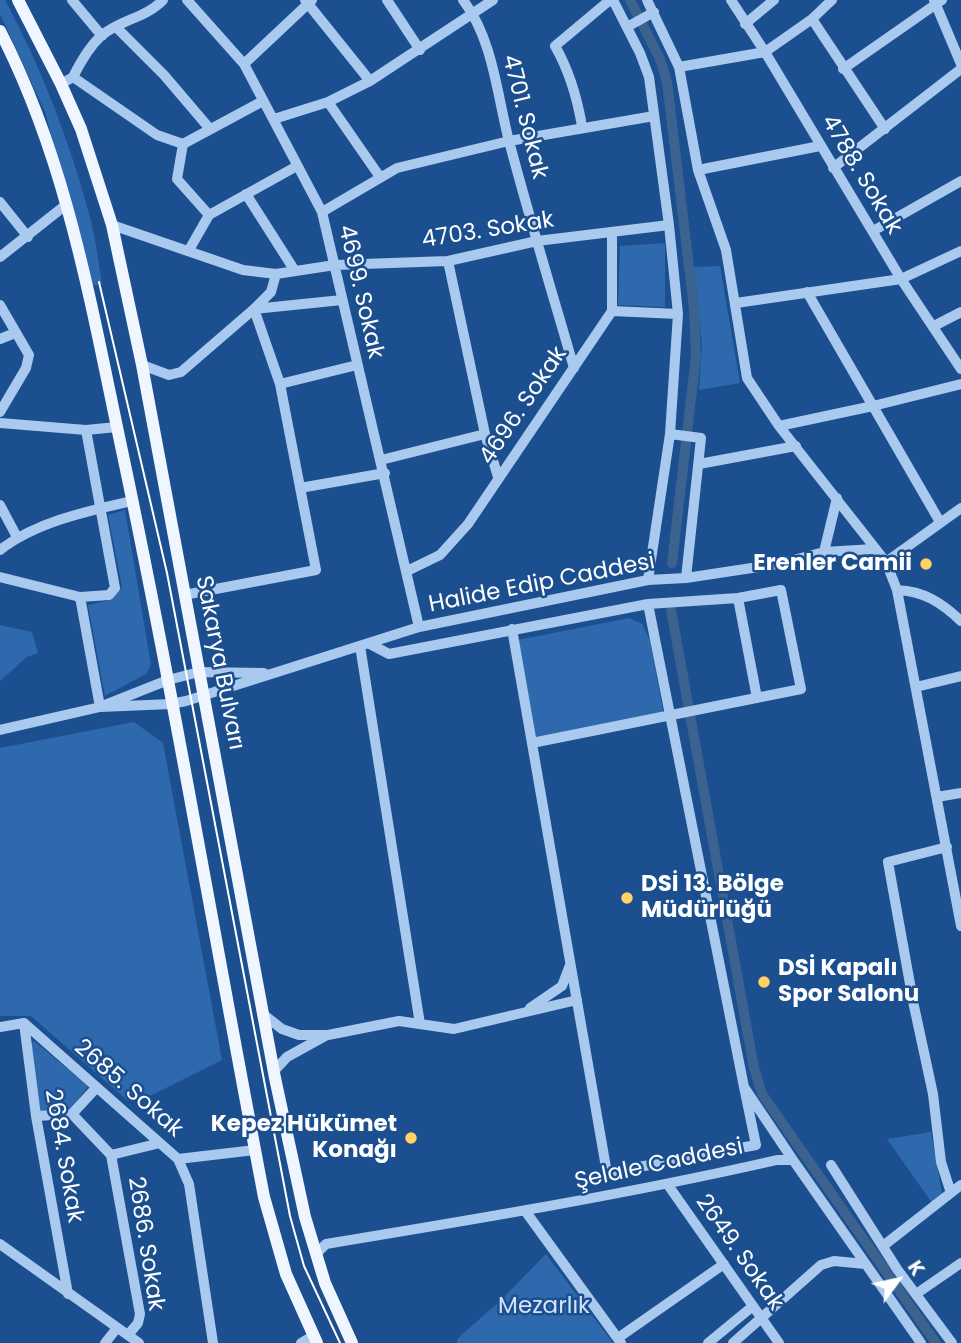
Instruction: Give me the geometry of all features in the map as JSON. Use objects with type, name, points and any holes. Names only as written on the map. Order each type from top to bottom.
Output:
[{"type":"main road","name":"Sakarya Bulvarı","points":[[18,0],[67,81],[112,225],[142,365],[274,1071],[305,1217],[325,1283],[352,1343]]},
{"type":"main road","points":[[0,31],[37,113],[67,204],[117,427],[168,680],[264,1197],[286,1274],[315,1339]]},
{"type":"street","points":[[72,0],[102,36]]},
{"type":"street","points":[[163,0],[153,10],[102,36],[67,81],[157,135],[184,144],[263,101]]},
{"type":"street","name":"4699. Sokak","points":[[187,0],[244,64],[323,212],[356,365],[385,473],[419,627]]},
{"type":"street","points":[[387,0],[420,50]]},
{"type":"street","name":"4701. Sokak","points":[[463,0],[473,13],[485,41],[509,141],[574,368]]},
{"type":"street","points":[[274,119],[328,102],[370,82],[493,0]]},
{"type":"street","points":[[582,126],[577,98],[566,65],[555,46],[612,0],[631,25],[649,77],[678,314],[670,434],[649,580]]},
{"type":"street","points":[[647,0],[649,14],[679,67],[698,170],[726,250],[747,378],[779,426],[886,562],[897,590],[961,926]]},
{"type":"street","name":"4788. Sokak","points":[[731,0],[901,279],[961,369]]},
{"type":"street","points":[[745,24],[774,0]]},
{"type":"street","points":[[679,67],[765,52],[812,19],[832,0]]},
{"type":"street","points":[[244,64],[309,1],[370,82]]},
{"type":"street","points":[[833,168],[961,66],[938,1],[844,69]]},
{"type":"street","points":[[631,25],[649,14]]},
{"type":"street","points":[[812,19],[885,129]]},
{"type":"street","points":[[116,27],[164,75],[210,129]]},
{"type":"street","points":[[328,102],[380,177]]},
{"type":"street","points":[[323,212],[397,168],[582,126],[654,116]]},
{"type":"street","points":[[184,144],[177,179],[209,215]]},
{"type":"street","points":[[698,170],[820,146]]},
{"type":"street","points":[[189,250],[209,215],[297,166]]},
{"type":"street","points":[[873,231],[961,181]]},
{"type":"street","points":[[246,194],[295,271]]},
{"type":"street","points":[[0,202],[28,237]]},
{"type":"street","points":[[0,257],[67,204]]},
{"type":"street","name":"4703. Sokak","points":[[112,225],[243,270],[276,274],[335,265],[448,261],[537,241],[669,225]]},
{"type":"street","points":[[612,232],[612,311],[678,314]]},
{"type":"street","points":[[736,303],[901,279],[961,251]]},
{"type":"street","points":[[448,261],[485,433],[498,477]]},
{"type":"street","points":[[142,365],[169,375],[181,372],[271,292],[276,274]]},
{"type":"street","points":[[807,292],[940,522]]},
{"type":"street","points":[[254,309],[342,300]]},
{"type":"street","points":[[0,305],[29,355],[26,368],[0,412]]},
{"type":"street","points":[[184,595],[316,570],[281,384],[254,309]]},
{"type":"street","name":"4696. Sokak","points":[[407,571],[440,555],[468,524],[612,311]]},
{"type":"street","points":[[934,326],[961,312]]},
{"type":"street","points":[[0,339],[15,333]]},
{"type":"street","points":[[281,384],[356,365]]},
{"type":"street","points":[[779,426],[873,407],[961,384]]},
{"type":"street","points":[[0,423],[86,430],[117,427]]},
{"type":"street","points":[[0,577],[80,597],[109,595],[115,588],[86,430]]},
{"type":"street","points":[[381,460],[485,433]]},
{"type":"street","points":[[670,434],[695,435],[699,464],[686,578]]},
{"type":"street","points":[[699,464],[796,446]]},
{"type":"street","points":[[300,488],[385,473]]},
{"type":"street","points":[[824,552],[837,498]]},
{"type":"street","points":[[0,550],[18,537],[102,508],[132,501]]},
{"type":"street","points":[[0,505],[18,537]]},
{"type":"street","points":[[886,562],[961,508]]},
{"type":"street","name":"Halide Edip Caddesi","points":[[271,673],[419,627],[649,580],[686,578],[778,564],[824,552],[874,549]]},
{"type":"street","points":[[364,644],[389,654],[648,604],[738,598],[781,590],[801,689],[532,743]]},
{"type":"street","points":[[897,590],[910,590],[935,599],[961,621]]},
{"type":"street","points":[[80,597],[100,707]]},
{"type":"street","points":[[738,598],[757,698]]},
{"type":"street","points":[[512,629],[607,1172],[756,1145],[648,604]]},
{"type":"street","points":[[364,644],[420,1024]]},
{"type":"street","points":[[0,730],[100,707],[168,680],[199,672],[271,673]]},
{"type":"street","points":[[100,707],[171,704],[204,697],[271,673]]},
{"type":"street","points":[[916,687],[961,676]]},
{"type":"street","points":[[937,797],[961,793]]},
{"type":"street","points":[[947,847],[888,862],[933,1094],[941,1163],[951,1193]]},
{"type":"street","points":[[524,1012],[562,986],[570,965]]},
{"type":"street","points":[[264,1015],[282,1029],[299,1035],[328,1035],[399,1021],[454,1029],[577,1000]]},
{"type":"street","points":[[0,1027],[24,1023]]},
{"type":"street","name":"2685. Sokak","points":[[24,1023],[178,1158],[188,1184],[213,1343]]},
{"type":"street","name":"2684. Sokak","points":[[24,1023],[36,1116],[68,1294]]},
{"type":"street","points":[[274,1071],[287,1057],[328,1035]]},
{"type":"street","points":[[744,1087],[921,1343]]},
{"type":"street","points":[[36,1116],[72,1114],[96,1088]]},
{"type":"street","points":[[72,1114],[111,1154],[160,1143]]},
{"type":"street","points":[[178,1158],[255,1150]]},
{"type":"street","name":"2686. Sokak","points":[[111,1154],[140,1314],[138,1323],[128,1335]]},
{"type":"street","name":"Şelale Caddesi","points":[[316,1254],[326,1244],[526,1212],[668,1185],[777,1160],[793,1160]]},
{"type":"street","points":[[831,1165],[883,1246],[952,1343]]},
{"type":"street","name":"2649. Sokak","points":[[668,1185],[779,1343]]},
{"type":"street","points":[[883,1246],[961,1185]]},
{"type":"street","points":[[526,1212],[620,1340],[724,1264]]},
{"type":"street","points":[[0,1244],[139,1343]]},
{"type":"street","points":[[733,1343],[821,1265],[834,1261],[865,1264]]},
{"type":"street","points":[[916,1294],[961,1263]]},
{"type":"street","points":[[708,1343],[753,1306]]},
{"type":"street","name":"2686. Sokak","points":[[105,1343],[117,1328]]},
{"type":"street","points":[[301,1343],[315,1339]]},
{"type":"green space","points":[[0,0],[5,0],[18,25],[62,129],[90,219],[102,284],[91,286],[45,112],[0,14]]},
{"type":"green space","points":[[665,243],[665,307],[618,305],[620,246]]},
{"type":"green space","points":[[720,266],[740,383],[699,390],[702,345],[694,267]]},
{"type":"green space","points":[[125,510],[151,665],[146,674],[105,696],[88,605],[111,600],[122,587],[108,515]]},
{"type":"green space","points":[[629,618],[642,624],[650,640],[664,716],[539,740],[535,735],[518,640]]},
{"type":"green space","points":[[0,625],[32,632],[38,653],[27,657],[0,681]]},
{"type":"green space","points":[[134,722],[163,743],[222,1060],[140,1101],[128,1101],[31,1016],[0,1016],[0,748]]},
{"type":"green space","points":[[34,1041],[88,1086],[72,1108],[40,1111],[30,1045]]},
{"type":"green space","points":[[931,1132],[942,1194],[932,1203],[887,1139]]},
{"type":"green space","name":"Mezarlık","points":[[546,1254],[613,1343],[457,1343],[457,1339],[501,1300]]},
{"type":"waterway","points":[[630,0],[660,59],[667,82],[694,309],[696,356],[672,563]]},
{"type":"waterway","points":[[671,610],[754,1068],[762,1094],[936,1343]]},
{"type":"tram line","points":[[99,282],[167,573],[290,1216],[304,1266],[340,1343]]},
{"type":"place","name":"Erenler Camii","points":[[926,564]]},
{"type":"place","name":"DSİ 13. Bölge Müdürlüğü","points":[[627,898]]},
{"type":"place","name":"DSİ Kapalı Spor Salonu","points":[[764,982]]},
{"type":"place","name":"Kepez Hükümet Konağı","points":[[411,1138]]}]
